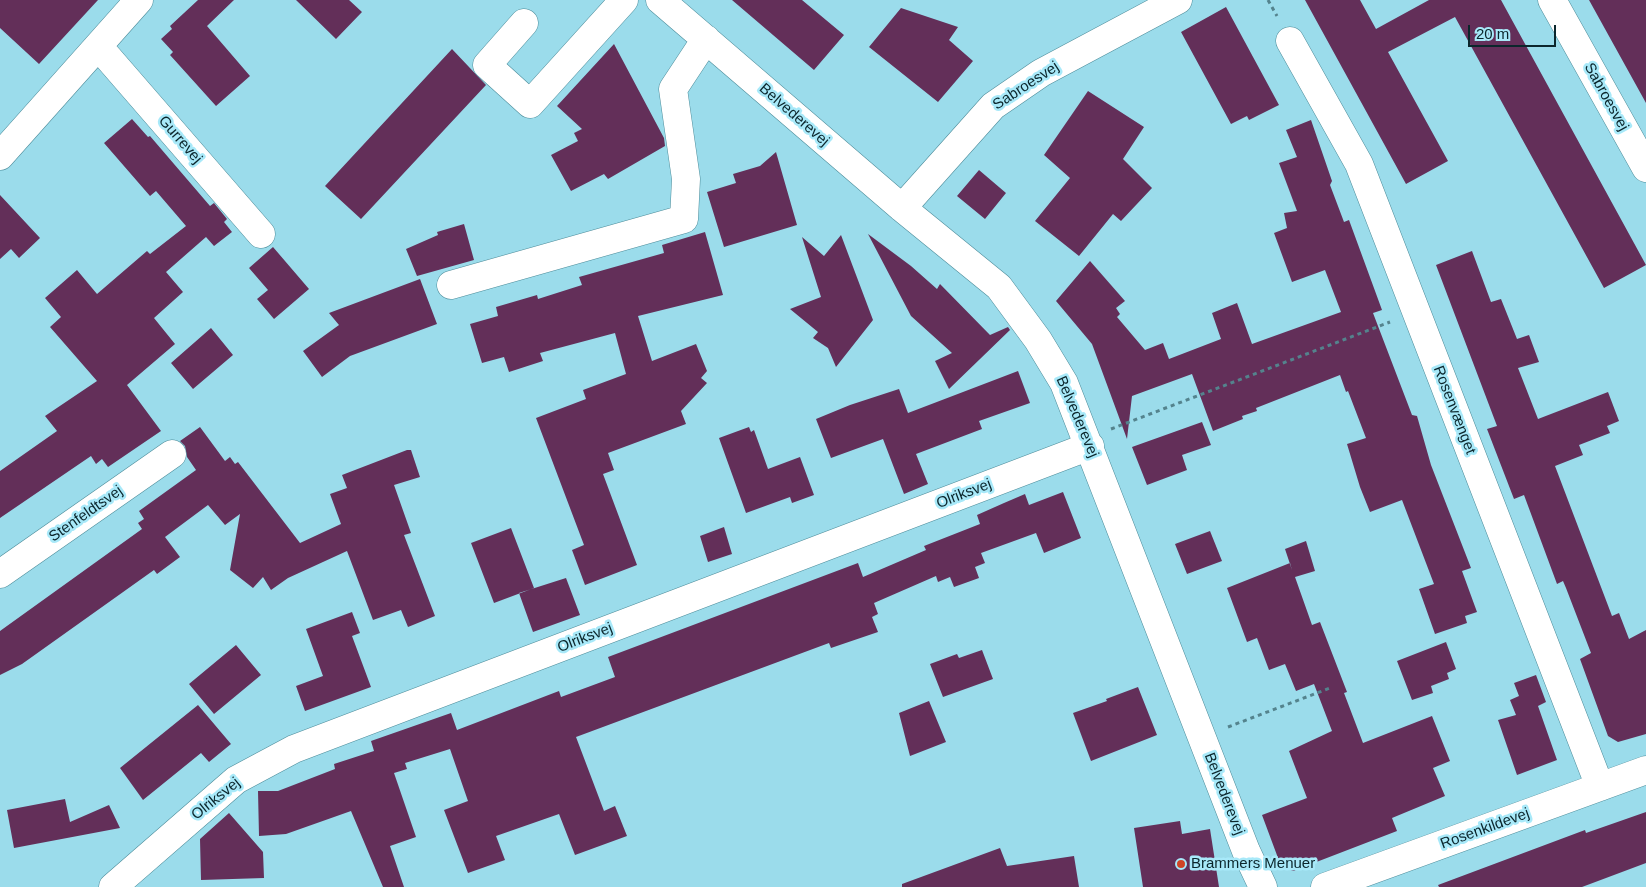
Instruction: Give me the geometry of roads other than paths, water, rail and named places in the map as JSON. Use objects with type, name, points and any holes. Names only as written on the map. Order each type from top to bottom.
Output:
[{"type":"street","points":[[0,156],[139,0]]},
{"type":"street","points":[[524,24],[487,65],[530,104],[624,0]]},
{"type":"street","name":"Belvederevej","points":[[660,0],[902,208],[999,287],[1038,340],[1064,383],[1246,850],[1263,887]]},
{"type":"street","name":"Sabroesvej","points":[[902,208],[993,106],[1041,74],[1178,0]]},
{"type":"street","name":"Sabroesvej","points":[[1552,0],[1646,168]]},
{"type":"street","points":[[451,285],[684,219],[686,179],[672,89],[706,39]]},
{"type":"street","name":"Rosenvænget","points":[[1290,41],[1359,164],[1600,787]]},
{"type":"street","name":"Gurrevej","points":[[98,46],[262,234]]},
{"type":"street","name":"Olriksvej","points":[[113,887],[236,780],[294,749],[1088,442]]},
{"type":"street","name":"Stenfeldtsvej","points":[[0,574],[172,454]]},
{"type":"street","name":"Rosenkildevej","points":[[1325,887],[1646,770]]},
{"type":"place","name":"Brammers Menuer","points":[[1181,864]]}]
